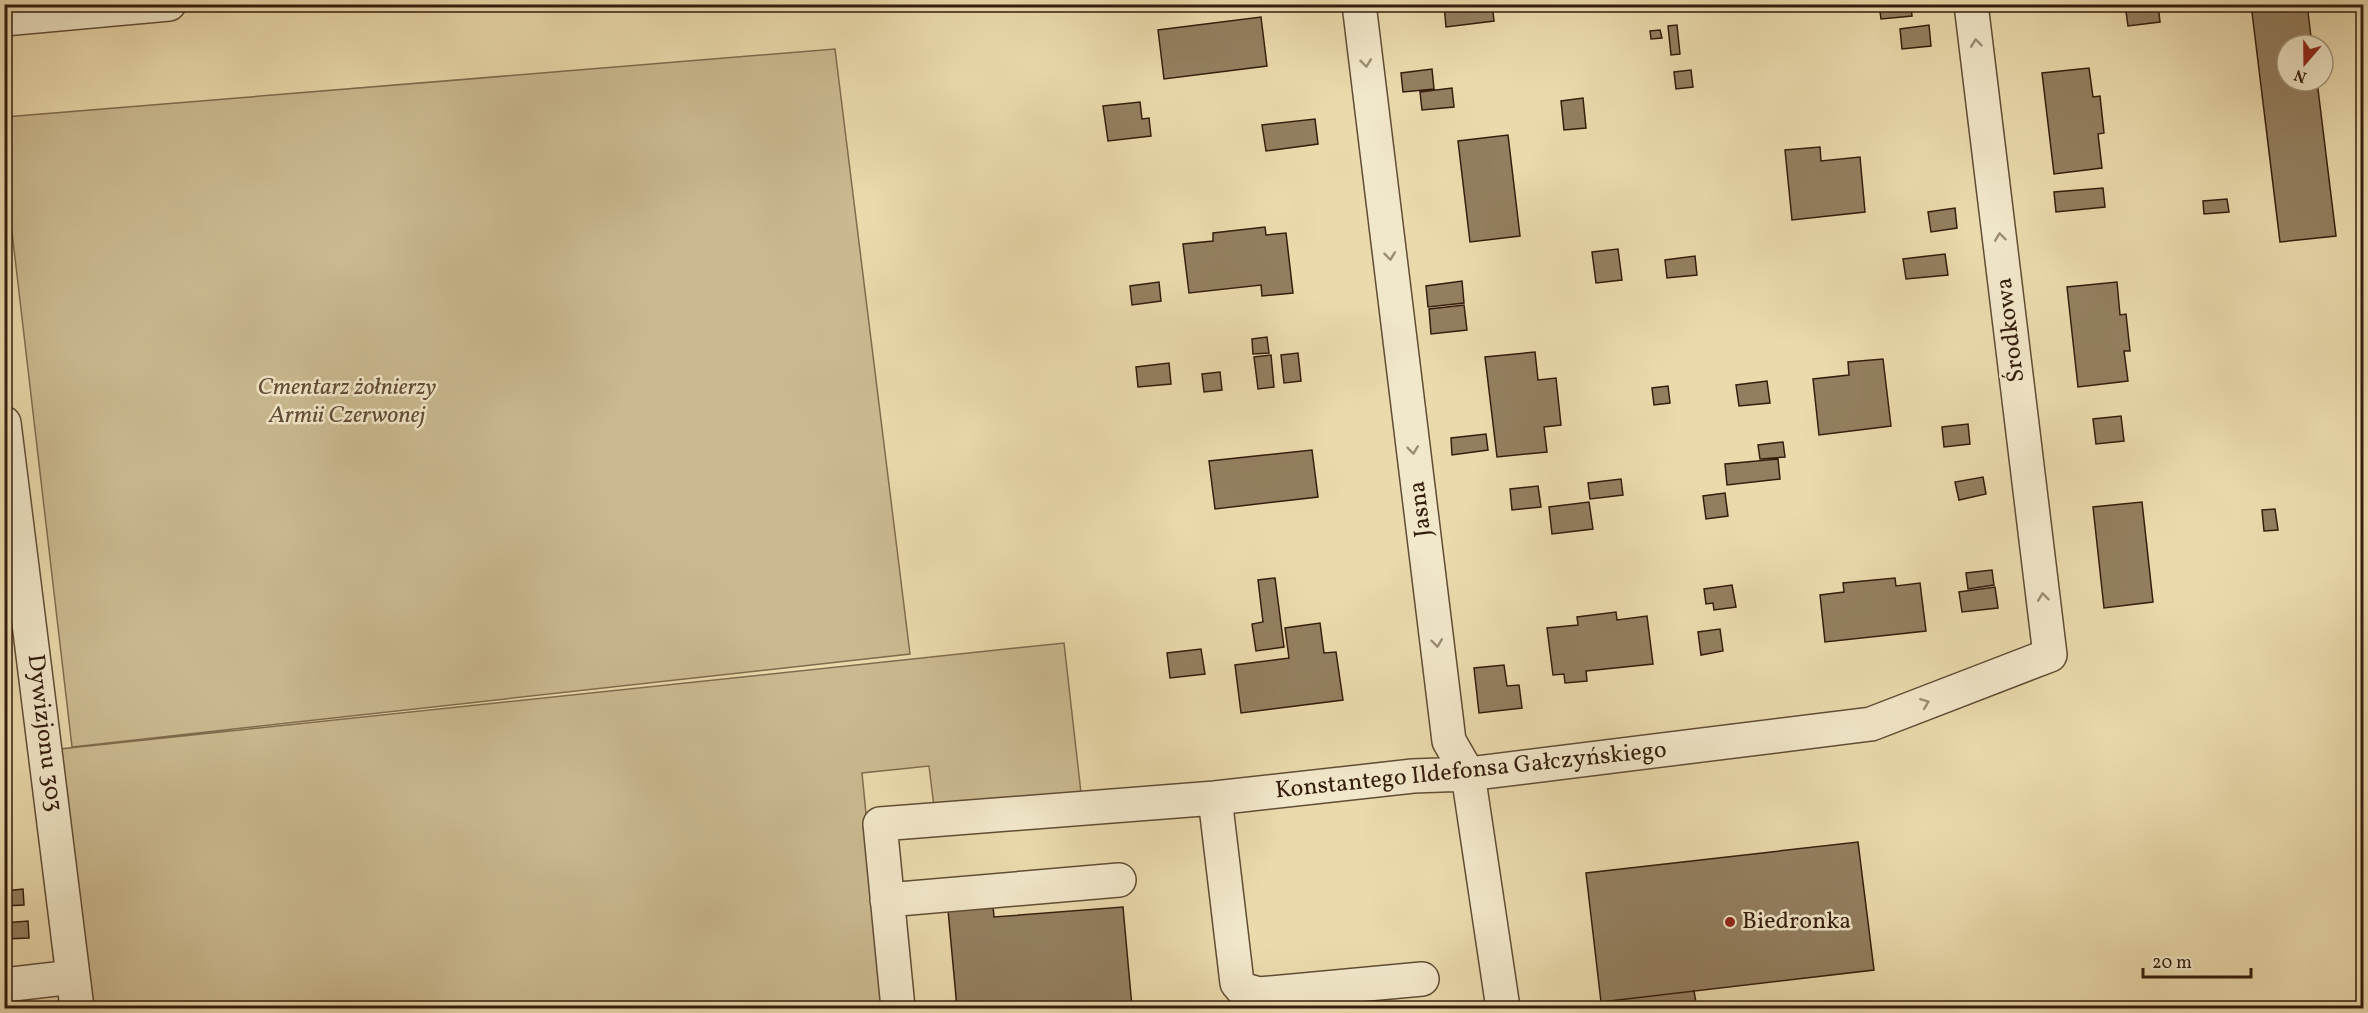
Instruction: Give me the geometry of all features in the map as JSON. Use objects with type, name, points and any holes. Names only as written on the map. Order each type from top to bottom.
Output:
[{"type":"street","points":[[4,19],[169,4]]},
{"type":"street","name":"Jasna","points":[[1359,4],[1449,741],[1468,774],[1503,1008]]},
{"type":"street","name":"Środkowa","points":[[1971,4],[2050,655]]},
{"type":"street","name":"Dywizjonu 303","points":[[4,423],[75,993]]},
{"type":"street","name":"Konstantego Ildefonsa Gałczyńskiego","points":[[887,900],[880,824],[1215,798],[1413,776],[1468,774],[1871,724],[2050,655]]},
{"type":"street","points":[[1215,798],[1237,983],[1242,989],[1259,994],[1422,980]]},
{"type":"street","points":[[898,1008],[887,900],[1119,880]]},
{"type":"street","points":[[4,985],[75,993]]},
{"type":"green space","name":"Cmentarz żołnierzy Armii Czerwonej","points":[[835,49],[910,654],[72,747],[5,172],[5,117]]},
{"type":"green space","points":[[1064,643],[1081,793],[934,807],[929,766],[862,773],[885,1008],[94,1008],[60,749]]},
{"type":"building","points":[[1444,4],[1492,4],[1494,21],[1446,27]]},
{"type":"building","points":[[1879,4],[1911,4],[1912,16],[1881,19]]},
{"type":"building","points":[[2069,4],[2102,4],[2102,6],[2069,10]]},
{"type":"building","points":[[2125,4],[2158,4],[2160,22],[2128,26]]},
{"type":"building","points":[[2251,4],[2307,4],[2311,33],[2275,33],[2275,93],[2318,93],[2336,236],[2280,242]]},
{"type":"building","points":[[1261,17],[1267,66],[1164,79],[1158,30]]},
{"type":"building","points":[[1677,25],[1680,54],[1671,55],[1668,26]]},
{"type":"building","points":[[1929,25],[1931,46],[1902,49],[1900,29]]},
{"type":"building","points":[[1660,30],[1662,38],[1651,39],[1650,31]]},
{"type":"building","points":[[2089,68],[2093,97],[2100,96],[2104,133],[2098,134],[2102,168],[2054,174],[2042,73]]},
{"type":"building","points":[[1432,69],[1434,89],[1403,92],[1401,73]]},
{"type":"building","points":[[1691,70],[1693,87],[1676,89],[1674,72]]},
{"type":"building","points":[[1452,88],[1454,107],[1422,110],[1420,92]]},
{"type":"building","points":[[1583,98],[1586,128],[1564,130],[1561,101]]},
{"type":"building","points":[[1140,102],[1142,119],[1149,118],[1151,136],[1108,141],[1103,106]]},
{"type":"building","points":[[1315,119],[1318,144],[1266,151],[1262,125]]},
{"type":"building","points":[[1508,135],[1520,236],[1470,242],[1458,141]]},
{"type":"building","points":[[1820,147],[1821,161],[1860,157],[1865,212],[1792,220],[1785,150]]},
{"type":"building","points":[[2103,188],[2105,207],[2056,212],[2054,192]]},
{"type":"building","points":[[2227,199],[2229,212],[2204,214],[2203,201]]},
{"type":"building","points":[[1955,208],[1957,228],[1931,232],[1928,212]]},
{"type":"building","points":[[1265,227],[1266,235],[1286,233],[1293,293],[1262,296],[1261,285],[1189,293],[1183,244],[1213,241],[1213,233]]},
{"type":"building","points":[[1618,249],[1622,280],[1596,283],[1592,252]]},
{"type":"building","points":[[1945,254],[1948,275],[1906,279],[1903,259]]},
{"type":"building","points":[[1695,256],[1697,275],[1667,278],[1665,260]]},
{"type":"building","points":[[1462,281],[1464,303],[1428,307],[1426,286]]},
{"type":"building","points":[[1159,282],[1161,301],[1132,305],[1130,286]]},
{"type":"building","points":[[2117,282],[2120,315],[2126,314],[2130,351],[2124,351],[2128,381],[2078,387],[2067,287]]},
{"type":"building","points":[[1464,305],[1467,330],[1431,334],[1429,309]]},
{"type":"building","points":[[1267,337],[1269,353],[1253,354],[1252,339]]},
{"type":"building","points":[[1535,352],[1538,380],[1556,378],[1561,425],[1544,427],[1547,452],[1497,457],[1485,357]]},
{"type":"building","points":[[1298,353],[1301,381],[1284,383],[1281,355]]},
{"type":"building","points":[[1271,355],[1274,387],[1258,389],[1254,357]]},
{"type":"building","points":[[1883,359],[1891,426],[1819,435],[1813,379],[1849,375],[1848,362]]},
{"type":"building","points":[[1169,363],[1171,384],[1138,387],[1136,367]]},
{"type":"building","points":[[1220,372],[1222,390],[1204,392],[1202,374]]},
{"type":"building","points":[[1767,381],[1770,403],[1739,406],[1736,385]]},
{"type":"building","points":[[1668,386],[1670,403],[1654,405],[1652,388]]},
{"type":"building","points":[[2121,416],[2124,441],[2096,444],[2093,419]]},
{"type":"building","points":[[1968,424],[1970,444],[1944,447],[1942,427]]},
{"type":"building","points":[[1486,434],[1488,450],[1452,455],[1451,438]]},
{"type":"building","points":[[1783,442],[1785,457],[1760,459],[1758,445]]},
{"type":"building","points":[[1312,450],[1318,497],[1215,509],[1209,461]]},
{"type":"building","points":[[1778,459],[1780,479],[1727,485],[1725,464]]},
{"type":"building","points":[[1983,477],[1986,494],[1959,500],[1955,482]]},
{"type":"building","points":[[1621,479],[1623,495],[1590,499],[1588,483]]},
{"type":"building","points":[[1538,486],[1541,507],[1512,510],[1510,489]]},
{"type":"building","points":[[1725,493],[1728,516],[1706,519],[1703,496]]},
{"type":"building","points":[[1589,502],[1593,529],[1552,534],[1549,507]]},
{"type":"building","points":[[2142,502],[2153,602],[2104,608],[2093,507]]},
{"type":"building","points":[[2275,509],[2278,530],[2264,531],[2262,510]]},
{"type":"building","points":[[1992,570],[1994,585],[1968,589],[1966,573]]},
{"type":"building","points":[[1275,578],[1284,647],[1256,651],[1252,624],[1263,622],[1258,580]]},
{"type":"building","points":[[1895,578],[1896,586],[1920,583],[1926,631],[1825,642],[1820,595],[1844,592],[1843,583]]},
{"type":"building","points":[[1732,585],[1736,607],[1714,610],[1713,603],[1706,604],[1704,589]]},
{"type":"building","points":[[1995,587],[1998,608],[1962,612],[1959,592]]},
{"type":"building","points":[[1616,612],[1617,620],[1647,616],[1653,664],[1586,671],[1587,681],[1565,683],[1564,674],[1553,675],[1547,628],[1578,625],[1577,617]]},
{"type":"building","points":[[1320,623],[1324,653],[1336,652],[1343,700],[1241,713],[1235,665],[1289,658],[1285,628]]},
{"type":"building","points":[[1720,629],[1723,651],[1701,655],[1698,632]]},
{"type":"building","points":[[1201,649],[1205,674],[1170,678],[1167,653]]},
{"type":"building","points":[[1504,665],[1507,686],[1519,685],[1522,708],[1479,713],[1474,668]]},
{"type":"building","points":[[4,823],[8,823],[9,839],[4,840]]},
{"type":"building","name":"Biedronka","points":[[1858,842],[1874,970],[1601,1002],[1586,873]]},
{"type":"building","points":[[23,889],[24,905],[4,906],[4,891]]},
{"type":"building","points":[[993,906],[994,917],[1123,907],[1132,1007],[957,1008],[948,910]]},
{"type":"building","points":[[28,921],[29,938],[4,939],[4,923]]},
{"type":"building","points":[[1694,991],[1697,1008],[1595,1008],[1601,1002]]},
{"type":"building","points":[[1364,1000],[1365,1008],[1269,1008]]},
{"type":"place","name":"Biedronka","points":[[1730,922]]}]
